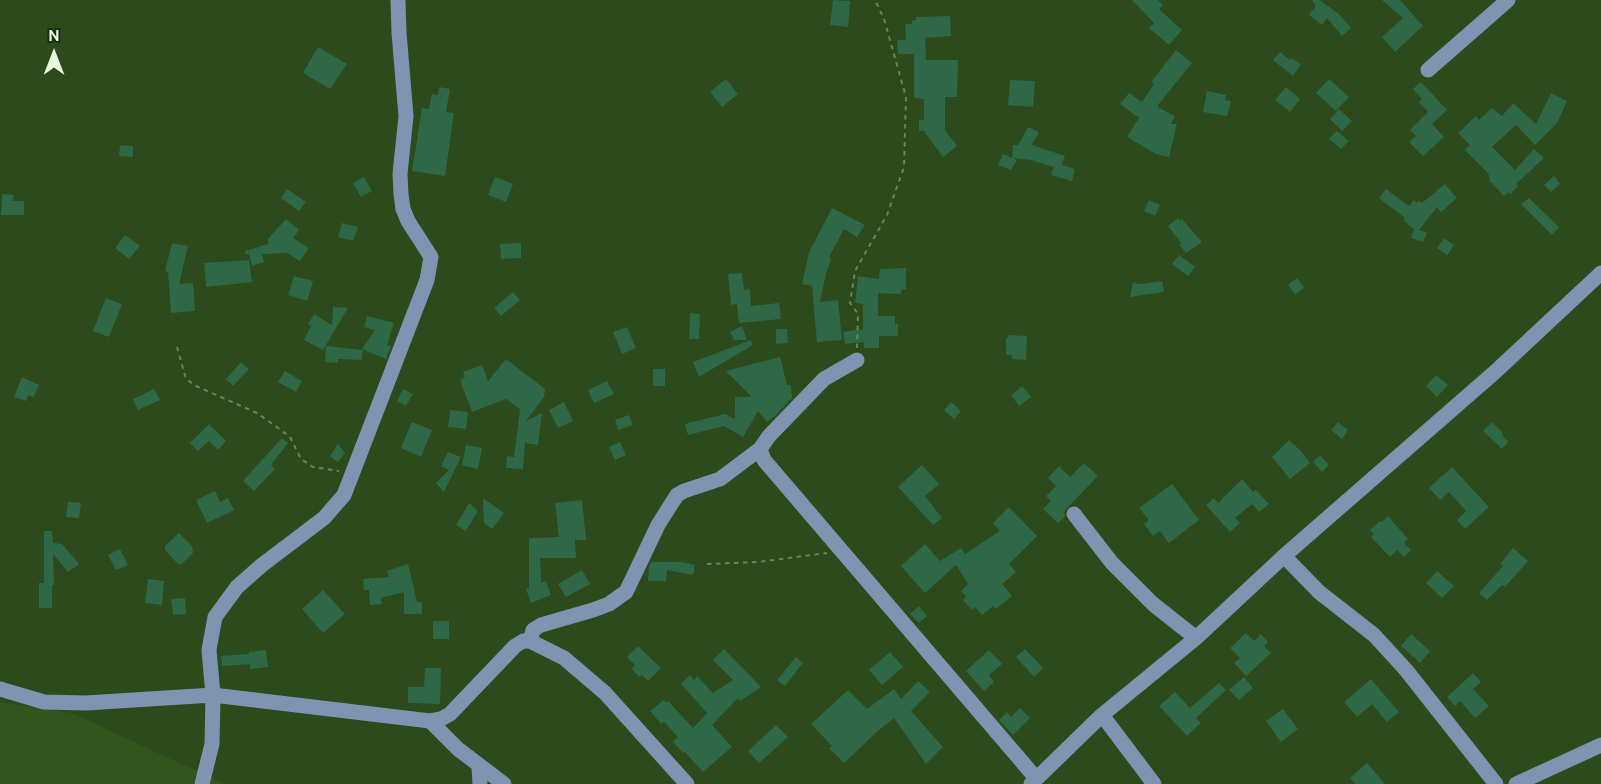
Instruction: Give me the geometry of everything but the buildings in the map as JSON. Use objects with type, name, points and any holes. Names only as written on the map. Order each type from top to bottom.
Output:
[{"type":"street","points":[[202,784],[212,744],[213,695],[209,650],[215,617],[237,587],[324,518],[344,495],[427,280],[431,257],[408,221],[402,202],[400,174],[406,116],[398,0]]},
{"type":"street","points":[[1428,70],[1508,0]]},
{"type":"street","points":[[760,449],[764,460],[844,552],[1034,781],[1102,715],[1196,638],[1284,556],[1495,372],[1601,273]]},
{"type":"street","points":[[530,641],[533,630],[541,625],[609,604],[626,592],[658,525],[669,505],[678,495],[720,479],[760,449],[824,379],[857,360]]},
{"type":"street","points":[[1074,514],[1112,563],[1153,604],[1196,638]]},
{"type":"street","points":[[1284,556],[1319,592],[1374,635],[1406,670],[1496,784]]},
{"type":"street","points":[[0,689],[44,702],[86,703],[213,695],[430,721],[450,714],[515,646],[523,641],[530,641],[564,658],[605,693],[687,784]]},
{"type":"street","points":[[1102,715],[1154,784]]},
{"type":"street","points":[[430,721],[444,737],[478,766],[504,784]]},
{"type":"street","points":[[1516,784],[1601,745]]},
{"type":"street","points":[[478,766],[480,784]]},
{"type":"path","points":[[857,360],[858,314],[850,303],[855,271],[887,214],[904,167],[906,97],[884,19],[875,0]]},
{"type":"path","points":[[177,347],[186,379],[266,419],[290,437],[301,459],[313,467],[354,472]]},
{"type":"path","points":[[707,564],[758,562],[844,552]]},
{"type":"shaded area","points":[[0,702],[72,713],[225,784],[0,784]]}]
